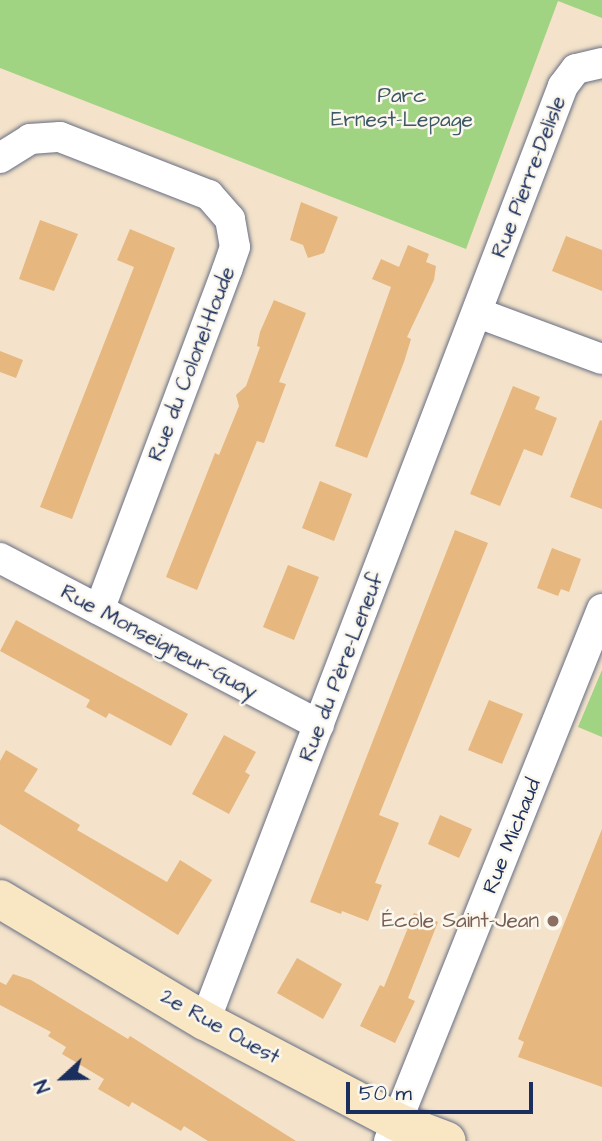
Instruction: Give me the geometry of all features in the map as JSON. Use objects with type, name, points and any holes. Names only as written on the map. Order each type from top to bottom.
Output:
[{"type":"street","name":"Rue Pierre-Delisle","points":[[478,313],[563,86],[576,69],[602,63]]},
{"type":"street","name":"Rue du Colonel-Houde","points":[[0,158],[30,139],[60,137],[137,164],[208,195],[230,219],[235,247],[99,610]]},
{"type":"street","points":[[478,313],[602,359]]},
{"type":"street","name":"Rue du Père-Leneuf","points":[[205,1021],[478,313]]},
{"type":"street","name":"Rue Monseigneur-Guay","points":[[0,558],[319,725]]},
{"type":"street","name":"Rue Michaud","points":[[393,1131],[602,609]]},
{"type":"street","name":"2e Rue Ouest","points":[[0,899],[393,1131],[447,1141]]},
{"type":"green space","name":"Parc Ernest-Lepage","points":[[0,0],[602,0],[602,18],[558,1],[466,249],[0,68]]},
{"type":"green space","points":[[602,670],[602,737],[578,727]]},
{"type":"building","points":[[301,202],[338,217],[324,253],[308,258],[303,245],[290,240]]},
{"type":"building","points":[[40,220],[78,234],[54,291],[19,279]]},
{"type":"building","points":[[130,229],[175,248],[72,519],[40,507],[134,267],[117,260]]},
{"type":"building","points":[[566,236],[602,250],[602,291],[552,271]]},
{"type":"building","points":[[408,245],[429,254],[426,262],[436,266],[434,280],[407,337],[411,339],[404,362],[367,458],[335,446],[391,287],[372,279],[381,259],[399,267]]},
{"type":"building","points":[[274,300],[306,313],[279,382],[286,384],[264,443],[257,441],[197,590],[166,577],[215,453],[219,455],[239,406],[236,395],[246,386],[260,347],[257,346],[260,332]]},
{"type":"building","points":[[0,351],[23,360],[16,378],[0,372]]},
{"type":"building","points":[[513,386],[540,397],[535,409],[557,418],[542,456],[524,449],[500,506],[470,494]]},
{"type":"building","points":[[600,420],[602,421],[602,509],[570,497]]},
{"type":"building","points":[[320,481],[352,494],[334,541],[302,528]]},
{"type":"building","points":[[455,530],[488,543],[379,815],[399,823],[375,883],[382,885],[368,921],[342,911],[341,914],[310,902]]},
{"type":"building","points":[[552,548],[581,559],[569,592],[561,589],[558,596],[537,588]]},
{"type":"building","points":[[288,565],[319,577],[294,640],[263,627]]},
{"type":"building","points":[[16,620],[188,714],[171,746],[109,713],[106,718],[86,707],[90,700],[0,651]]},
{"type":"building","points":[[489,700],[523,714],[502,764],[468,750]]},
{"type":"building","points":[[224,735],[256,752],[245,772],[250,775],[229,814],[192,794]]},
{"type":"building","points":[[6,750],[38,769],[24,791],[80,825],[77,830],[167,882],[180,860],[212,880],[178,935],[0,824],[0,761]]},
{"type":"building","points":[[440,815],[472,829],[459,858],[428,844]]},
{"type":"building","points":[[602,829],[602,1087],[518,1057],[524,1042],[518,1039]]},
{"type":"building","points":[[414,913],[438,922],[408,998],[415,1001],[395,1043],[360,1026],[380,985],[384,987]]},
{"type":"building","points":[[297,958],[342,984],[323,1019],[277,993]]},
{"type":"building","points":[[13,974],[31,980],[128,1039],[130,1036],[296,1141],[208,1141],[184,1126],[181,1131],[132,1102],[129,1107],[98,1089],[104,1079],[62,1054],[66,1047],[48,1036],[51,1032],[0,1005],[0,982],[6,985]]},
{"type":"place","name":"École Saint-Jean","points":[[553,921]]}]
